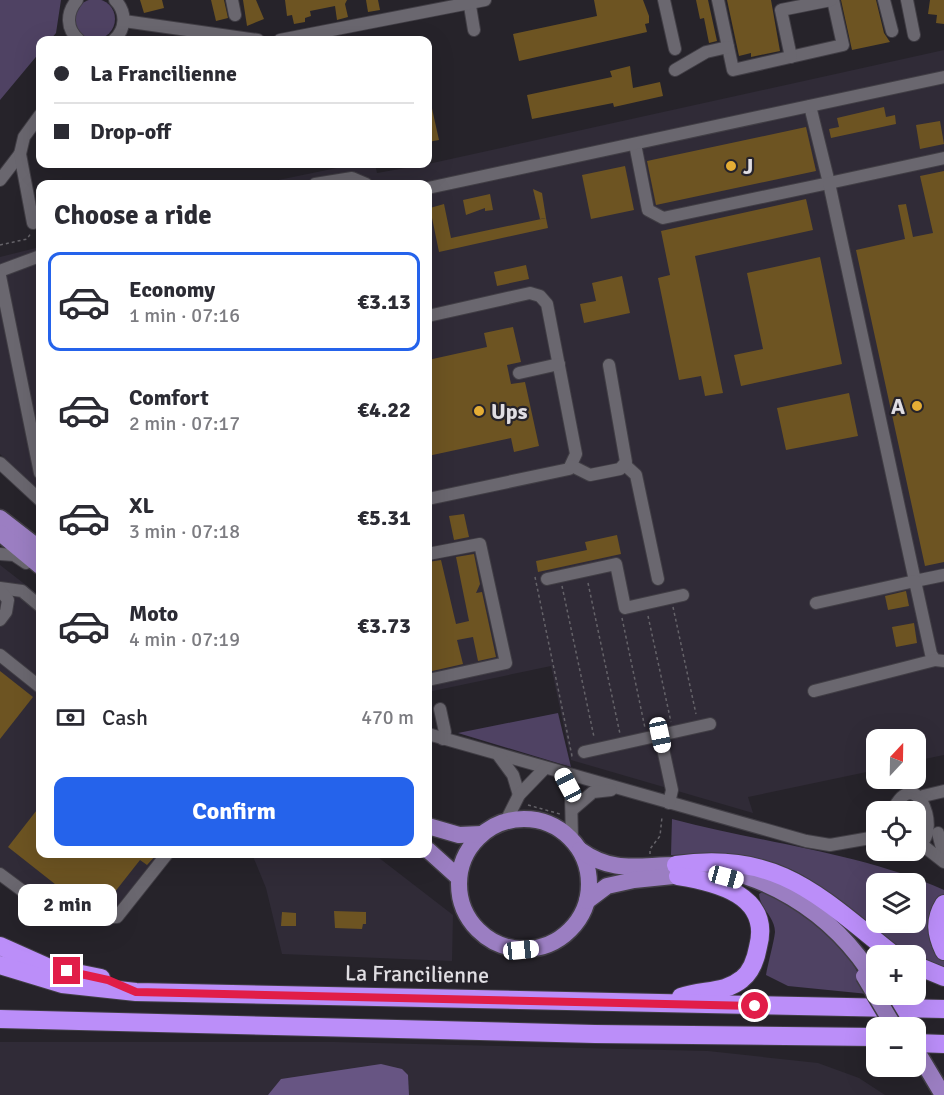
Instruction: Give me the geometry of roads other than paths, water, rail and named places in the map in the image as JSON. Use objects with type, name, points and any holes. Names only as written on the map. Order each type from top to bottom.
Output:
[{"type":"highway","points":[[677,870],[706,861],[733,863],[781,874],[814,891],[841,910],[882,945]]},
{"type":"highway","points":[[662,1004],[685,995],[727,989],[744,978],[755,959],[760,939],[758,920],[747,901],[728,887],[677,870]]},
{"type":"highway","points":[[944,904],[938,915],[936,931],[944,951]]},
{"type":"highway","points":[[0,946],[47,967],[108,980],[136,992]]},
{"type":"highway","name":"La Francilienne","points":[[0,965],[62,984],[136,992],[944,1009]]},
{"type":"highway","points":[[926,970],[944,977]]},
{"type":"highway","points":[[0,1019],[103,1023],[866,1037]]},
{"type":"highway","points":[[0,1031],[90,1030],[103,1023]]},
{"type":"highway","points":[[926,1036],[944,1035]]},
{"type":"highway","points":[[926,1043],[944,1044]]},
{"type":"main road","points":[[0,518],[36,546]]},
{"type":"main road","points":[[0,533],[36,563]]},
{"type":"main road","points":[[576,845],[587,866],[589,884],[587,901],[580,917],[562,936],[539,948],[521,950],[488,939],[475,927],[462,904],[459,878],[466,854],[482,834],[506,821],[524,819],[542,821],[558,829],[596,862],[618,867],[677,870],[726,877],[755,885],[789,901],[841,945],[866,972]]},
{"type":"main road","points":[[432,827],[459,835],[482,834]]},
{"type":"main road","points":[[432,854],[459,878]]},
{"type":"main road","points":[[587,901],[607,886],[677,870]]},
{"type":"main road","points":[[926,1071],[943,1095]]},
{"type":"main road","points":[[926,1076],[935,1095]]},
{"type":"street","points":[[76,36],[70,28],[69,19],[70,10],[77,0]]},
{"type":"street","points":[[115,0],[123,12],[124,21],[117,36]]},
{"type":"street","points":[[232,0],[235,15]]},
{"type":"street","points":[[300,36],[485,0]]},
{"type":"street","points":[[664,0],[675,50]]},
{"type":"street","points":[[718,0],[733,70],[791,57],[843,45],[832,0],[781,10],[791,57]]},
{"type":"street","points":[[884,0],[892,31]]},
{"type":"street","points":[[907,0],[914,35]]},
{"type":"street","points":[[469,2],[474,30]]},
{"type":"street","points":[[124,21],[230,36]]},
{"type":"street","points":[[675,70],[706,52],[728,47]]},
{"type":"street","points":[[432,187],[944,76]]},
{"type":"street","points":[[810,105],[931,654],[939,660]]},
{"type":"street","points":[[33,223],[20,154],[24,137],[36,120]]},
{"type":"street","points":[[635,144],[648,210],[663,218],[944,158]]},
{"type":"street","points":[[0,180],[20,154]]},
{"type":"street","points":[[340,180],[352,178],[357,180]]},
{"type":"street","points":[[0,270],[36,260]]},
{"type":"street","points":[[0,276],[36,452]]},
{"type":"street","points":[[432,315],[535,294],[547,304],[576,454],[572,466]]},
{"type":"street","points":[[519,373],[559,364]]},
{"type":"street","points":[[432,498],[572,466],[590,475],[620,469],[625,465],[627,459],[609,365]]},
{"type":"street","points":[[0,464],[36,496]]},
{"type":"street","points":[[625,465],[636,475],[658,579]]},
{"type":"street","points":[[432,553],[480,544],[506,663],[432,679]]},
{"type":"street","points":[[0,554],[14,555],[36,569]]},
{"type":"street","points":[[544,578],[616,564],[625,608],[683,595]]},
{"type":"street","points":[[816,603],[944,575]]},
{"type":"street","points":[[0,589],[22,591],[36,603]]},
{"type":"street","points":[[0,589],[8,600],[6,612],[0,620]]},
{"type":"street","points":[[0,655],[36,684]]},
{"type":"street","points":[[814,690],[939,660]]},
{"type":"street","points":[[440,709],[445,732],[443,739]]},
{"type":"street","points":[[584,752],[704,725]]},
{"type":"street","points":[[432,735],[818,844],[830,845],[866,838]]},
{"type":"street","points":[[660,735],[672,789],[669,803]]},
{"type":"street","points":[[499,756],[513,775],[517,799]]},
{"type":"street","points":[[506,821],[517,799],[545,768]]},
{"type":"street","points":[[562,773],[568,785],[576,845]]},
{"type":"street","points":[[571,814],[593,792],[622,790]]},
{"type":"street","points":[[901,801],[904,797],[923,796],[944,791]]},
{"type":"street","points":[[923,796],[941,808],[938,832],[944,856]]},
{"type":"street","points":[[926,839],[938,832]]},
{"type":"street","points":[[860,838],[866,834]]},
{"type":"street","points":[[926,850],[944,862]]},
{"type":"street","points":[[0,874],[59,918],[117,917],[164,858]]},
{"type":"place","name":"J","points":[[731,166]]},
{"type":"place","name":"A","points":[[917,406]]},
{"type":"place","name":"Ups","points":[[479,411]]}]
